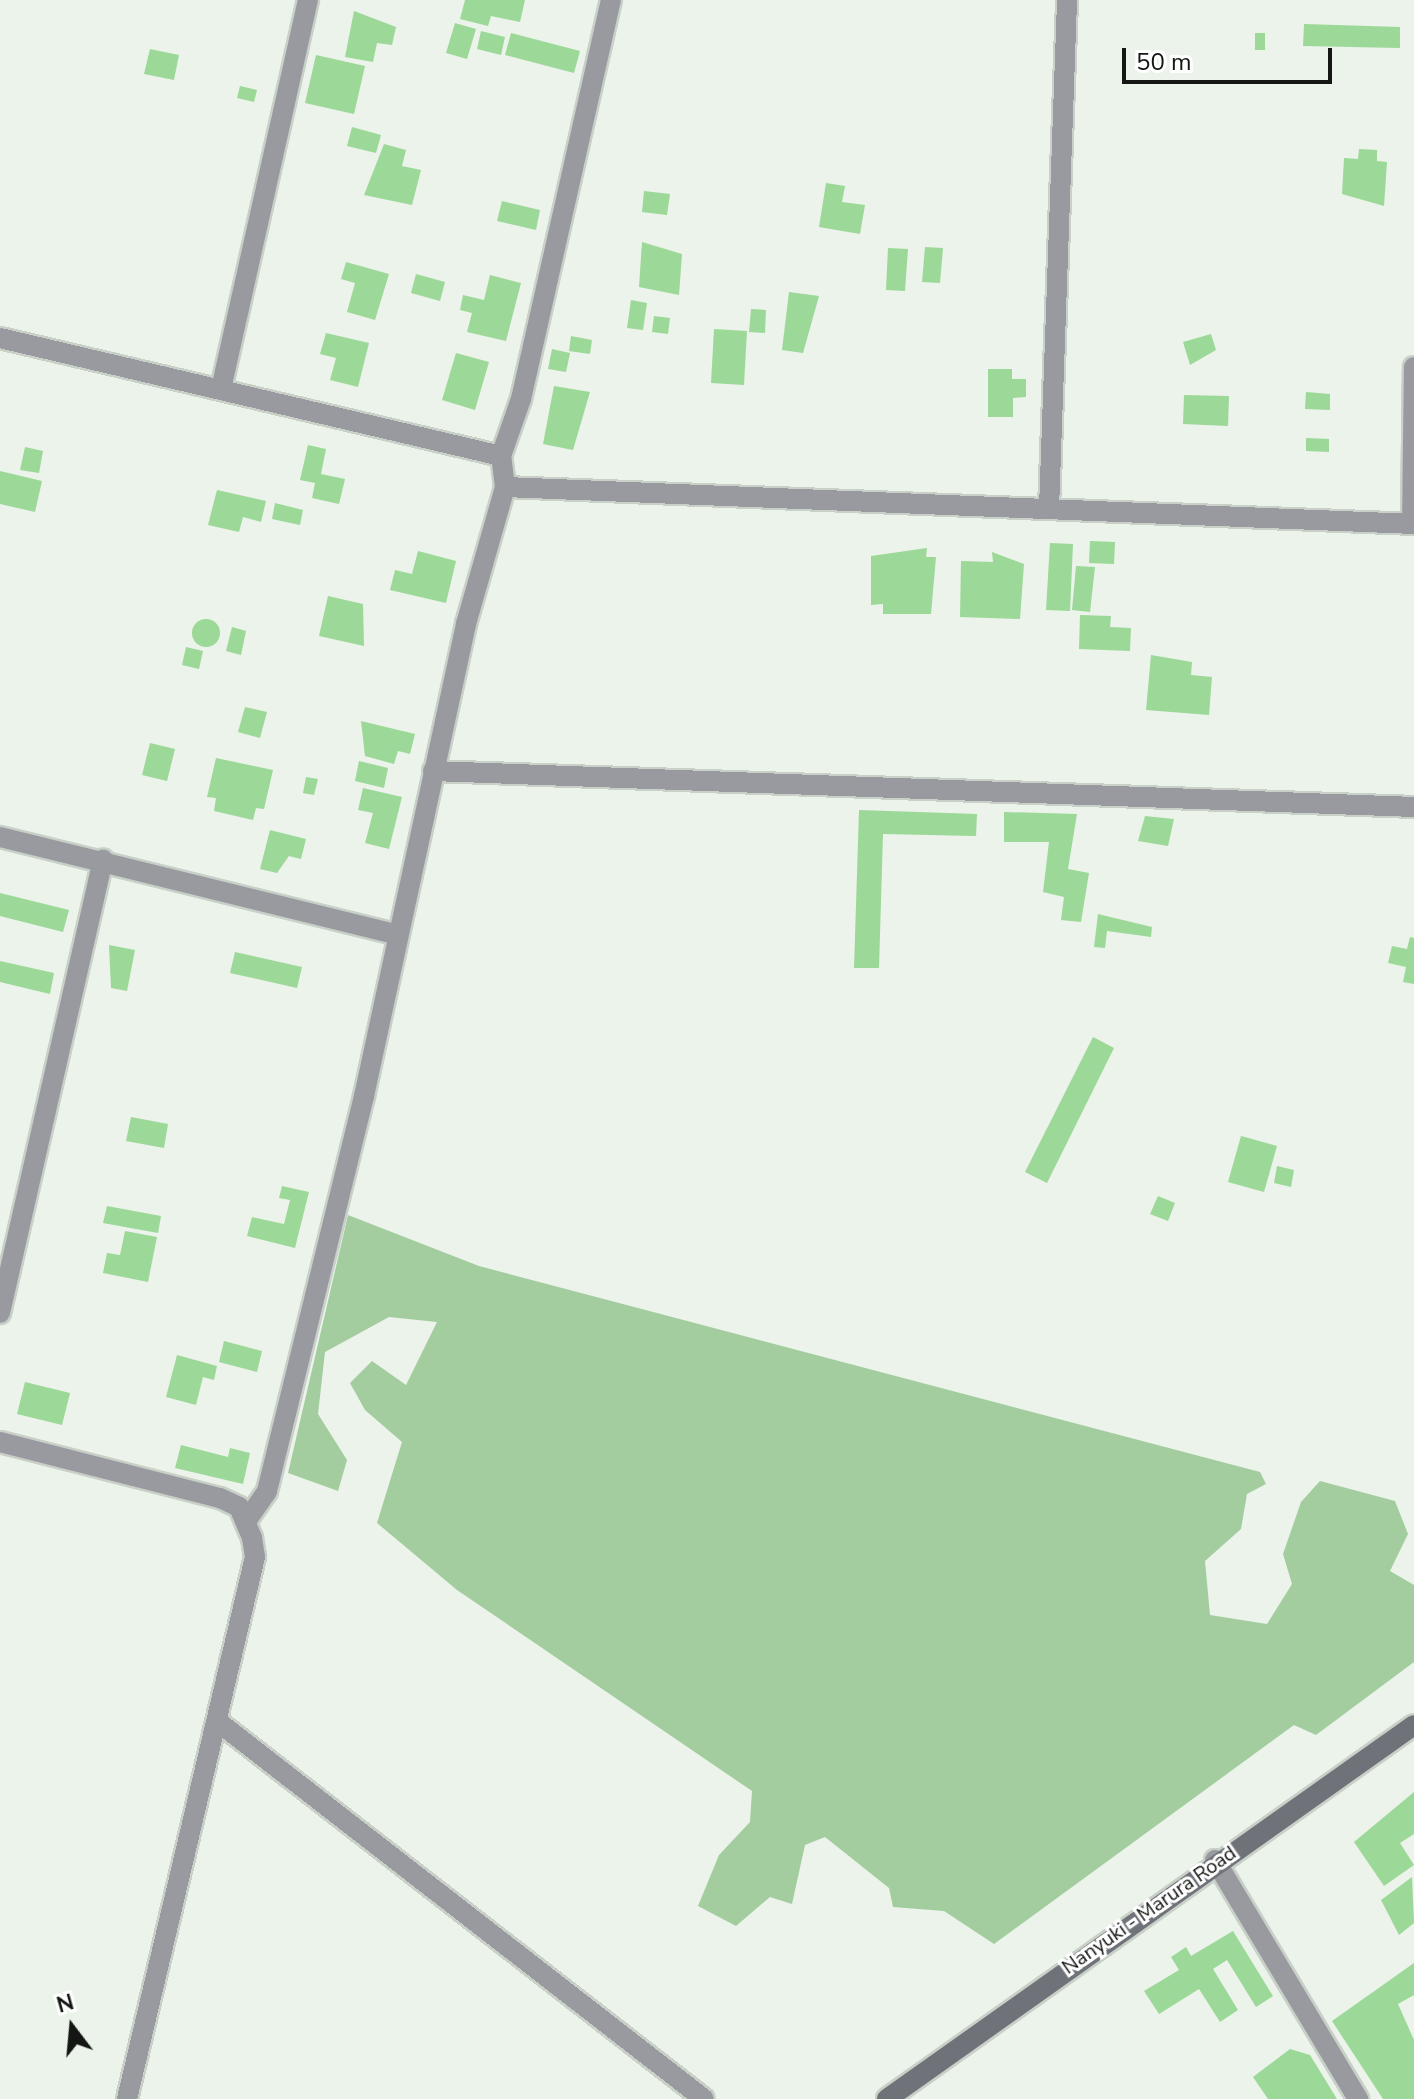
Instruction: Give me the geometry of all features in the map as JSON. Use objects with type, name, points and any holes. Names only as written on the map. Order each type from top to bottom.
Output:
[{"type":"street","points":[[221,389],[308,0]]},
{"type":"street","points":[[247,1520],[267,1491],[433,771],[505,487],[501,456],[525,385],[611,0]]},
{"type":"street","points":[[1049,509],[1067,0]]},
{"type":"street","points":[[0,338],[501,456]]},
{"type":"street","points":[[505,487],[1413,524],[1414,367]]},
{"type":"street","points":[[433,771],[1414,807]]},
{"type":"street","points":[[0,837],[396,934]]},
{"type":"street","points":[[0,1313],[103,860]]},
{"type":"street","points":[[0,1442],[220,1498],[247,1520],[255,1557],[127,2099]]},
{"type":"street","points":[[217,1721],[704,2099]]},
{"type":"street","name":"Nanyuki - Marura Road","points":[[887,2099],[1215,1860],[1414,1725]]},
{"type":"street","points":[[1215,1860],[1358,2099]]},
{"type":"green space","points":[[348,1215],[479,1266],[1260,1472],[1266,1484],[1247,1494],[1241,1529],[1205,1561],[1210,1615],[1267,1624],[1292,1584],[1283,1554],[1301,1502],[1320,1481],[1395,1501],[1408,1534],[1390,1571],[1414,1585],[1414,1662],[1316,1735],[1294,1725],[994,1944],[944,1911],[893,1907],[889,1888],[825,1837],[805,1845],[792,1904],[770,1897],[736,1926],[698,1906],[719,1855],[750,1822],[752,1791],[457,1590],[377,1523],[402,1442],[365,1410],[350,1383],[372,1361],[406,1385],[437,1322],[389,1317],[325,1352],[318,1414],[347,1460],[338,1491],[288,1473]]},
{"type":"building","points":[[465,0],[525,0],[520,22],[491,16],[488,26],[460,19]]},
{"type":"building","points":[[354,11],[396,27],[392,45],[377,43],[373,62],[345,57]]},
{"type":"building","points":[[455,23],[476,29],[467,59],[446,53]]},
{"type":"building","points":[[1304,24],[1400,27],[1400,48],[1303,46]]},
{"type":"building","points":[[481,31],[505,37],[501,55],[477,49]]},
{"type":"building","points":[[511,33],[580,51],[574,73],[505,55]]},
{"type":"building","points":[[1255,33],[1265,33],[1265,50],[1255,50]]},
{"type":"building","points":[[150,49],[179,55],[174,80],[144,74]]},
{"type":"building","points":[[316,55],[365,66],[354,114],[305,103]]},
{"type":"building","points":[[240,86],[257,90],[254,102],[237,98]]},
{"type":"building","points":[[352,127],[381,135],[376,153],[347,146]]},
{"type":"building","points":[[384,144],[406,150],[402,166],[421,170],[412,205],[364,195]]},
{"type":"building","points":[[1359,149],[1377,150],[1377,161],[1387,162],[1384,206],[1342,194],[1344,158],[1358,159]]},
{"type":"building","points":[[826,183],[845,186],[842,202],[865,205],[860,234],[819,227]]},
{"type":"building","points":[[644,191],[670,194],[667,215],[642,212]]},
{"type":"building","points":[[502,201],[540,210],[536,230],[497,221]]},
{"type":"building","points":[[642,242],[682,254],[679,295],[639,287]]},
{"type":"building","points":[[925,247],[943,248],[940,283],[922,282]]},
{"type":"building","points":[[888,248],[908,249],[905,291],[886,290]]},
{"type":"building","points":[[346,262],[389,274],[375,320],[347,312],[355,283],[341,279]]},
{"type":"building","points":[[416,274],[445,282],[440,301],[411,293]]},
{"type":"building","points":[[490,275],[521,283],[506,341],[467,332],[472,313],[460,310],[463,295],[484,300]]},
{"type":"building","points":[[789,292],[819,296],[803,353],[782,350]]},
{"type":"building","points":[[631,300],[647,303],[643,330],[627,328]]},
{"type":"building","points":[[751,309],[766,310],[765,333],[749,332]]},
{"type":"building","points":[[654,316],[670,318],[668,334],[652,332]]},
{"type":"building","points":[[714,329],[747,331],[744,385],[711,383]]},
{"type":"building","points":[[326,333],[369,343],[358,387],[330,380],[336,358],[320,354]]},
{"type":"building","points":[[1211,334],[1216,350],[1190,365],[1183,342]]},
{"type":"building","points":[[571,336],[592,340],[590,354],[569,351]]},
{"type":"building","points":[[552,349],[570,353],[566,372],[548,369]]},
{"type":"building","points":[[456,353],[489,362],[475,410],[442,400]]},
{"type":"building","points":[[988,369],[1012,369],[1012,379],[1026,379],[1026,397],[1013,398],[1013,417],[988,417]]},
{"type":"building","points":[[554,386],[590,392],[573,450],[543,444]]},
{"type":"building","points":[[1306,392],[1330,394],[1330,410],[1305,409]]},
{"type":"building","points":[[1184,395],[1229,396],[1228,426],[1183,424]]},
{"type":"building","points":[[1306,438],[1329,439],[1329,452],[1306,451]]},
{"type":"building","points":[[308,445],[326,449],[321,474],[345,479],[339,504],[312,498],[315,483],[300,480]]},
{"type":"building","points":[[25,447],[43,451],[39,473],[20,470]]},
{"type":"building","points":[[0,471],[42,481],[35,512],[0,504]]},
{"type":"building","points":[[217,490],[266,501],[261,522],[243,517],[239,532],[208,525]]},
{"type":"building","points":[[275,503],[303,510],[300,525],[272,519]]},
{"type":"building","points":[[1090,541],[1115,542],[1114,564],[1089,563]]},
{"type":"building","points":[[1050,543],[1073,544],[1070,611],[1046,610]]},
{"type":"building","points":[[927,548],[926,557],[936,557],[931,614],[883,614],[883,604],[871,605],[871,556]]},
{"type":"building","points":[[418,551],[456,561],[446,603],[390,590],[395,570],[412,574]]},
{"type":"building","points":[[992,552],[1024,564],[1020,619],[960,617],[961,561],[993,562]]},
{"type":"building","points":[[1076,566],[1095,567],[1090,612],[1072,610]]},
{"type":"building","points":[[328,596],[363,604],[364,646],[319,636]]},
{"type":"building","points":[[1080,615],[1111,616],[1110,627],[1131,628],[1130,651],[1079,649]]},
{"type":"building","points":[[206,619],[216,623],[220,633],[216,643],[206,647],[196,643],[192,633],[196,623]]},
{"type":"building","points":[[232,627],[246,631],[241,655],[226,651]]},
{"type":"building","points":[[186,647],[203,651],[199,669],[182,665]]},
{"type":"building","points":[[1151,655],[1192,662],[1191,675],[1212,677],[1209,715],[1146,710]]},
{"type":"building","points":[[245,707],[267,712],[260,738],[238,732]]},
{"type":"building","points":[[361,721],[415,734],[410,754],[398,751],[394,764],[365,756]]},
{"type":"building","points":[[150,743],[175,749],[167,781],[142,775]]},
{"type":"building","points":[[216,758],[273,770],[264,809],[256,808],[253,820],[214,811],[216,798],[207,797]]},
{"type":"building","points":[[359,761],[388,768],[384,788],[355,781]]},
{"type":"building","points":[[306,777],[318,779],[314,795],[303,793]]},
{"type":"building","points":[[363,788],[402,797],[389,849],[365,843],[373,813],[358,810]]},
{"type":"building","points":[[859,810],[977,814],[976,836],[883,834],[879,968],[854,968]]},
{"type":"building","points":[[1004,812],[1077,814],[1068,869],[1089,873],[1081,922],[1061,920],[1064,897],[1043,892],[1049,842],[1004,842]]},
{"type":"building","points":[[1145,816],[1174,819],[1168,846],[1138,841]]},
{"type":"building","points":[[270,830],[306,839],[301,859],[289,856],[277,873],[260,869]]},
{"type":"building","points":[[0,893],[69,910],[63,932],[0,916]]},
{"type":"building","points":[[1098,914],[1152,927],[1151,937],[1107,931],[1105,948],[1094,947]]},
{"type":"building","points":[[1410,937],[1414,938],[1414,984],[1403,982],[1406,967],[1388,963],[1392,946],[1407,949]]},
{"type":"building","points":[[109,945],[135,950],[127,991],[111,988]]},
{"type":"building","points":[[235,952],[302,967],[297,988],[230,973]]},
{"type":"building","points":[[0,961],[54,973],[50,994],[0,982]]},
{"type":"building","points":[[1093,1037],[1114,1048],[1047,1183],[1025,1172]]},
{"type":"building","points":[[131,1117],[168,1124],[164,1148],[126,1141]]},
{"type":"building","points":[[1241,1136],[1277,1146],[1264,1192],[1228,1182]]},
{"type":"building","points":[[1277,1166],[1294,1170],[1291,1187],[1274,1183]]},
{"type":"building","points":[[282,1186],[309,1192],[295,1248],[247,1236],[252,1217],[284,1224],[290,1200],[279,1198]]},
{"type":"building","points":[[1158,1196],[1175,1203],[1168,1221],[1150,1214]]},
{"type":"building","points":[[107,1206],[161,1216],[158,1233],[103,1223]]},
{"type":"building","points":[[125,1231],[157,1237],[148,1282],[103,1273],[107,1253],[120,1255]]},
{"type":"building","points":[[224,1341],[262,1351],[257,1372],[219,1362]]},
{"type":"building","points":[[177,1355],[217,1366],[214,1380],[203,1377],[196,1405],[166,1397]]},
{"type":"building","points":[[25,1382],[70,1393],[62,1425],[17,1414]]},
{"type":"building","points":[[181,1445],[228,1457],[230,1448],[250,1453],[243,1484],[175,1468]]},
{"type":"building","points":[[1414,1792],[1414,1834],[1400,1843],[1414,1865],[1384,1886],[1354,1842]]},
{"type":"building","points":[[1412,1877],[1414,1923],[1399,1935],[1381,1900]]},
{"type":"building","points":[[1233,1931],[1273,1996],[1256,2007],[1227,1960],[1213,1969],[1238,2010],[1220,2022],[1199,1989],[1159,2014],[1144,1991],[1179,1970],[1171,1957],[1186,1947],[1191,1956]]},
{"type":"building","points":[[1414,1963],[1414,1995],[1398,2004],[1414,2040],[1414,2099],[1383,2099],[1332,2021]]},
{"type":"building","points":[[1290,2049],[1310,2055],[1337,2099],[1268,2099],[1253,2077]]}]
